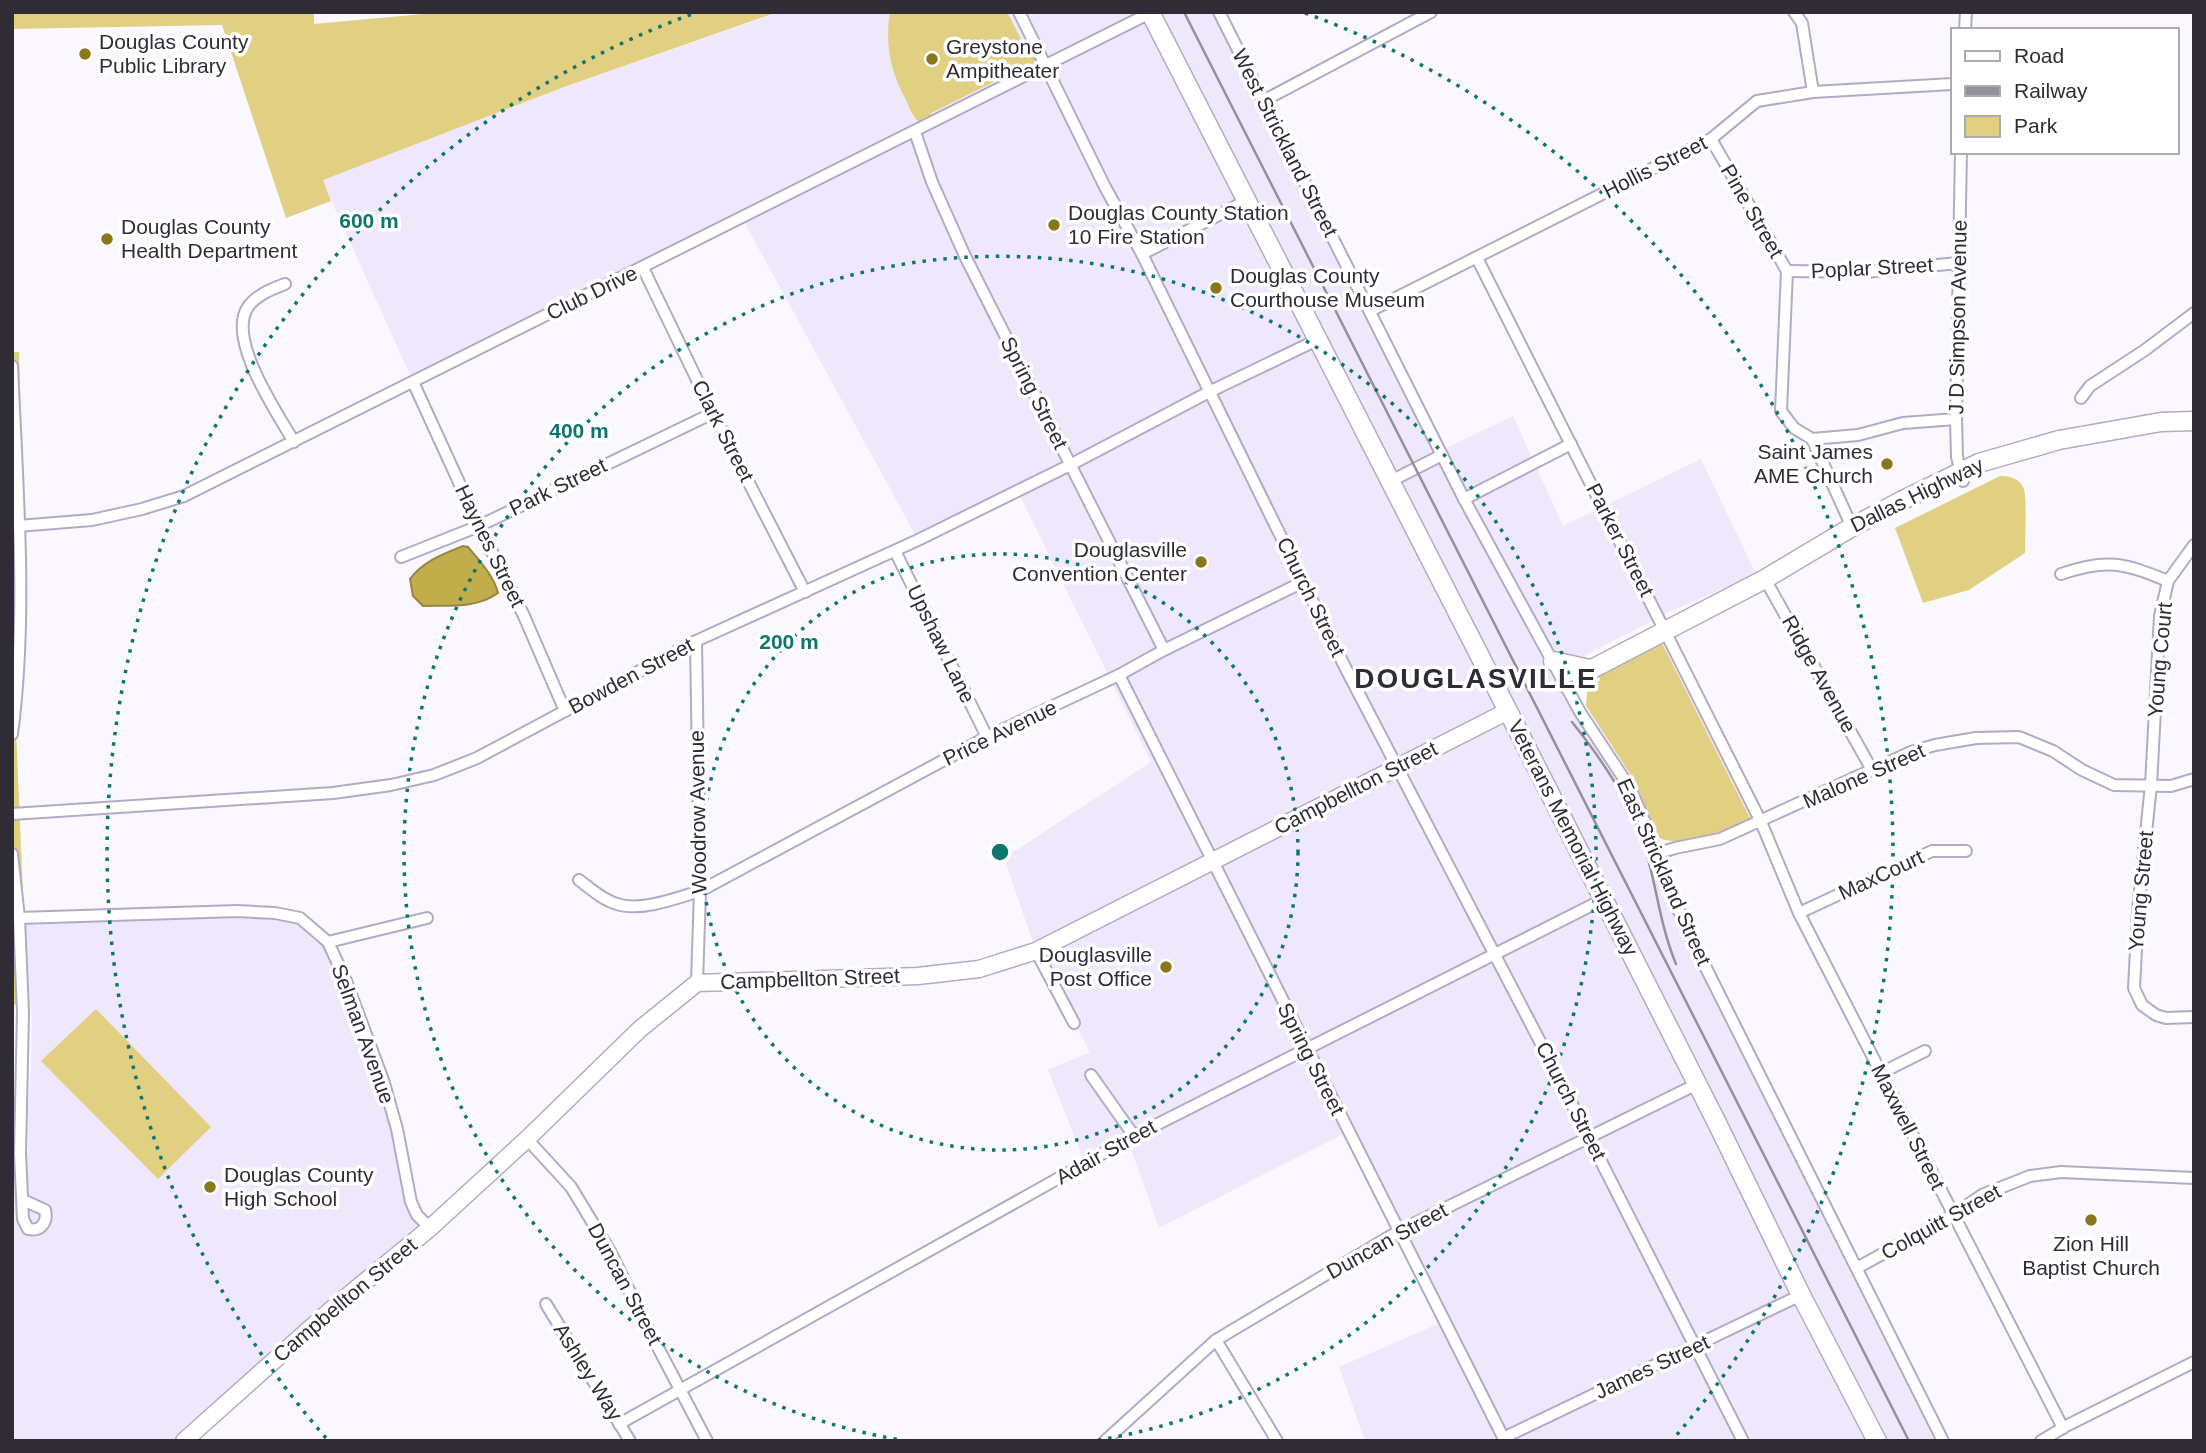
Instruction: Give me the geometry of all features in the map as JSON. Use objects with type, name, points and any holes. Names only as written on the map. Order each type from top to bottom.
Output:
[{"type":"main road","name":"Veterans Memorial Highway","points":[[1150,13],[1604,899],[1801,1295],[1877,1441]]},
{"type":"main road","name":"Dallas Highway","points":[[1790,565],[1816,555],[2002,455],[2093,434],[2161,422],[2194,421]]},
{"type":"main road","name":"Dallas Highway","points":[[1565,683],[1765,579],[1852,527],[1961,476]]},
{"type":"main road","points":[[1553,661],[1590,669]]},
{"type":"main road","name":"Campbellton Street","points":[[184,1441],[333,1307],[430,1228],[640,1030],[697,983],[918,976],[979,969],[1036,951],[1508,711]]},
{"type":"street","name":"Church Street","points":[[1018,12],[1105,189],[1142,254],[1396,767],[1495,954],[1743,1441]]},
{"type":"street","name":"West Strickland Street","points":[[1219,12],[1370,311]]},
{"type":"street","points":[[1263,101],[1431,12]]},
{"type":"street","points":[[1794,12],[1802,23],[1813,92]]},
{"type":"street","name":"Club Drive","points":[[18,526],[92,520],[184,496],[1150,13]]},
{"type":"street","name":"Hollis Street","points":[[1370,311],[1711,139],[1757,101],[1813,92],[1951,84]]},
{"type":"street","name":"Spring Street","points":[[915,132],[932,182],[965,256],[1164,650]]},
{"type":"street","name":"Pine Street","points":[[1711,139],[1787,271],[1781,411],[1794,428],[1812,439]]},
{"type":"street","name":"J D Simpson Avenue","points":[[1961,154],[1956,419],[1961,476]]},
{"type":"street","points":[[1142,254],[1246,201]]},
{"type":"street","name":"Parker Street","points":[[1477,258],[1761,822]]},
{"type":"street","name":"Poplar Street","points":[[1787,271],[1866,272],[1958,263]]},
{"type":"street","name":"Clark Street","points":[[643,268],[804,592]]},
{"type":"street","points":[[285,285],[267,291],[248,306],[244,317],[244,341],[254,372],[295,442]]},
{"type":"street","name":"East Strickland Street","points":[[1370,311],[1464,499],[1580,712],[1630,788],[1690,936],[1943,1441]]},
{"type":"street","points":[[2081,398],[2090,386],[2145,350],[2194,313]]},
{"type":"street","name":"Bowden Street","points":[[12,814],[333,793],[391,785],[434,775],[477,758],[696,641],[895,551],[1317,340]]},
{"type":"street","points":[[12,366],[20,653],[12,734]]},
{"type":"street","name":"Haynes Street","points":[[412,382],[524,616],[565,712]]},
{"type":"street","name":"Park Street","points":[[401,557],[479,526],[713,412]]},
{"type":"street","points":[[1852,527],[1812,439],[1858,435],[1903,422],[1956,419]]},
{"type":"street","points":[[1464,499],[1571,443]]},
{"type":"street","points":[[1390,482],[1441,455]]},
{"type":"street","name":"Young Court","points":[[2151,785],[2160,616],[2168,581],[2194,545]]},
{"type":"street","name":"Upshaw Lane","points":[[895,551],[987,737]]},
{"type":"street","points":[[2061,574],[2081,567],[2127,565],[2168,581]]},
{"type":"street","name":"Ridge Avenue","points":[[1765,579],[1872,770]]},
{"type":"street","name":"Price Avenue","points":[[579,880],[605,900],[620,906],[667,901],[700,891],[987,737],[1119,675],[1303,582]]},
{"type":"street","name":"Woodrow Avenue","points":[[696,641],[700,891],[697,983]]},
{"type":"street","name":"Spring Street","points":[[1119,675],[1504,1439]]},
{"type":"street","name":"Malone Street","points":[[1656,854],[1720,839],[1911,752],[1976,738],[2019,737],[2053,751],[2082,770],[2114,785],[2171,786],[2194,779]]},
{"type":"street","name":"Young Street","points":[[2151,785],[2138,911],[2134,988],[2137,997],[2148,1011],[2156,1015],[2166,1018],[2194,1017]]},
{"type":"street","name":"Maxwell Street","points":[[1761,822],[1799,913],[2063,1428]]},
{"type":"street","name":"MaxCourt","points":[[1799,913],[1932,851],[1966,850]]},
{"type":"street","points":[[12,854],[19,918],[18,1012],[23,1200]]},
{"type":"street","name":"Adair Street","points":[[619,1424],[1134,1136],[1604,899]]},
{"type":"street","name":"Selman Avenue","points":[[19,918],[237,911],[275,913],[300,918],[328,942],[346,981],[383,1080],[397,1129],[411,1202],[417,1215],[430,1228]]},
{"type":"street","points":[[328,942],[427,918]]},
{"type":"street","points":[[1036,951],[1074,1023]]},
{"type":"street","points":[[1881,1073],[1925,1051]]},
{"type":"street","points":[[1091,1075],[1134,1136]]},
{"type":"street","name":"Duncan Street","points":[[1105,1441],[1216,1340],[1399,1231],[1698,1084]]},
{"type":"street","name":"Duncan Street","points":[[527,1139],[571,1187],[611,1253],[707,1441]]},
{"type":"street","name":"Colquitt Street","points":[[1857,1268],[1954,1215],[1982,1195],[2030,1176],[2061,1172],[2194,1178]]},
{"type":"street","name":"James Street","points":[[1504,1439],[1801,1295]]},
{"type":"street","name":"Ashley Way","points":[[545,1304],[630,1441]]},
{"type":"street","points":[[1216,1340],[1278,1441]]},
{"type":"street","points":[[2041,1441],[2194,1362]]},
{"type":"shaded area","points":[[771,12],[1219,12],[1440,451],[1513,416],[1563,526],[1701,459],[1756,574],[1667,613],[1567,665],[1581,722],[1626,789],[1656,854],[1659,885],[1935,1441],[1365,1441],[1339,1367],[1444,1321],[1347,1132],[1159,1228],[1128,1140],[1085,1163],[1048,1070],[1090,1052],[1036,951],[1004,858],[1151,762],[1020,496],[918,540],[742,218],[413,382],[322,180],[564,87],[771,15]]},
{"type":"shaded area","points":[[463,546],[468,547],[486,568],[498,593],[471,604],[423,606],[413,596],[410,579],[427,563]]},
{"type":"shaded area","name":"Douglas County High School","points":[[237,911],[300,918],[328,942],[383,1080],[411,1202],[430,1228],[184,1441],[12,1441],[12,1151],[28,1153],[31,1067],[32,1017],[25,918]]},
{"type":"green space","points":[[12,12],[314,12],[314,24],[445,12],[772,14],[564,87],[323,180],[331,201],[286,218],[222,25],[12,29]]},
{"type":"green space","points":[[890,12],[1007,12],[1035,59],[1034,64],[1023,72],[1018,70],[931,113],[929,119],[919,122],[911,111],[892,67],[888,35]]},
{"type":"green space","points":[[12,352],[19,352],[22,454],[13,659],[24,916],[19,1004],[12,1005]]},
{"type":"green space","points":[[2000,476],[2017,480],[2024,489],[2025,553],[1969,590],[1923,603],[1895,528]]},
{"type":"green space","points":[[1661,641],[1751,820],[1691,840],[1667,840],[1657,837],[1636,783],[1586,706],[1587,692],[1600,680],[1599,674]]},
{"type":"green space","points":[[96,1009],[211,1127],[158,1179],[41,1061]]},
{"type":"railway","points":[[1184,12],[1909,1441]]},
{"type":"railway","points":[[1572,722],[1612,777],[1636,822],[1647,854],[1665,933],[1676,964]]},
{"type":"place","name":"Douglas County Public Library","points":[[85,54]]},
{"type":"place","name":"Greystone Ampitheater","points":[[932,59]]},
{"type":"place","name":"Douglas County Station 10 Fire Station","points":[[1054,225]]},
{"type":"place","name":"Douglas County Health Department","points":[[107,239]]},
{"type":"place","name":"Douglas County Courthouse Museum","points":[[1216,288]]},
{"type":"place","name":"Saint James AME Church","points":[[1887,464]]},
{"type":"place","name":"Douglasville Convention Center","points":[[1201,562]]},
{"type":"place","name":"Douglasville Post Office","points":[[1166,967]]},
{"type":"place","name":"Douglas County High School","points":[[210,1187]]},
{"type":"place","name":"Zion Hill Baptist Church","points":[[2091,1220]]},
{"type":"district","name":"DOUGLASVILLE","points":[[1476,678]]}]
